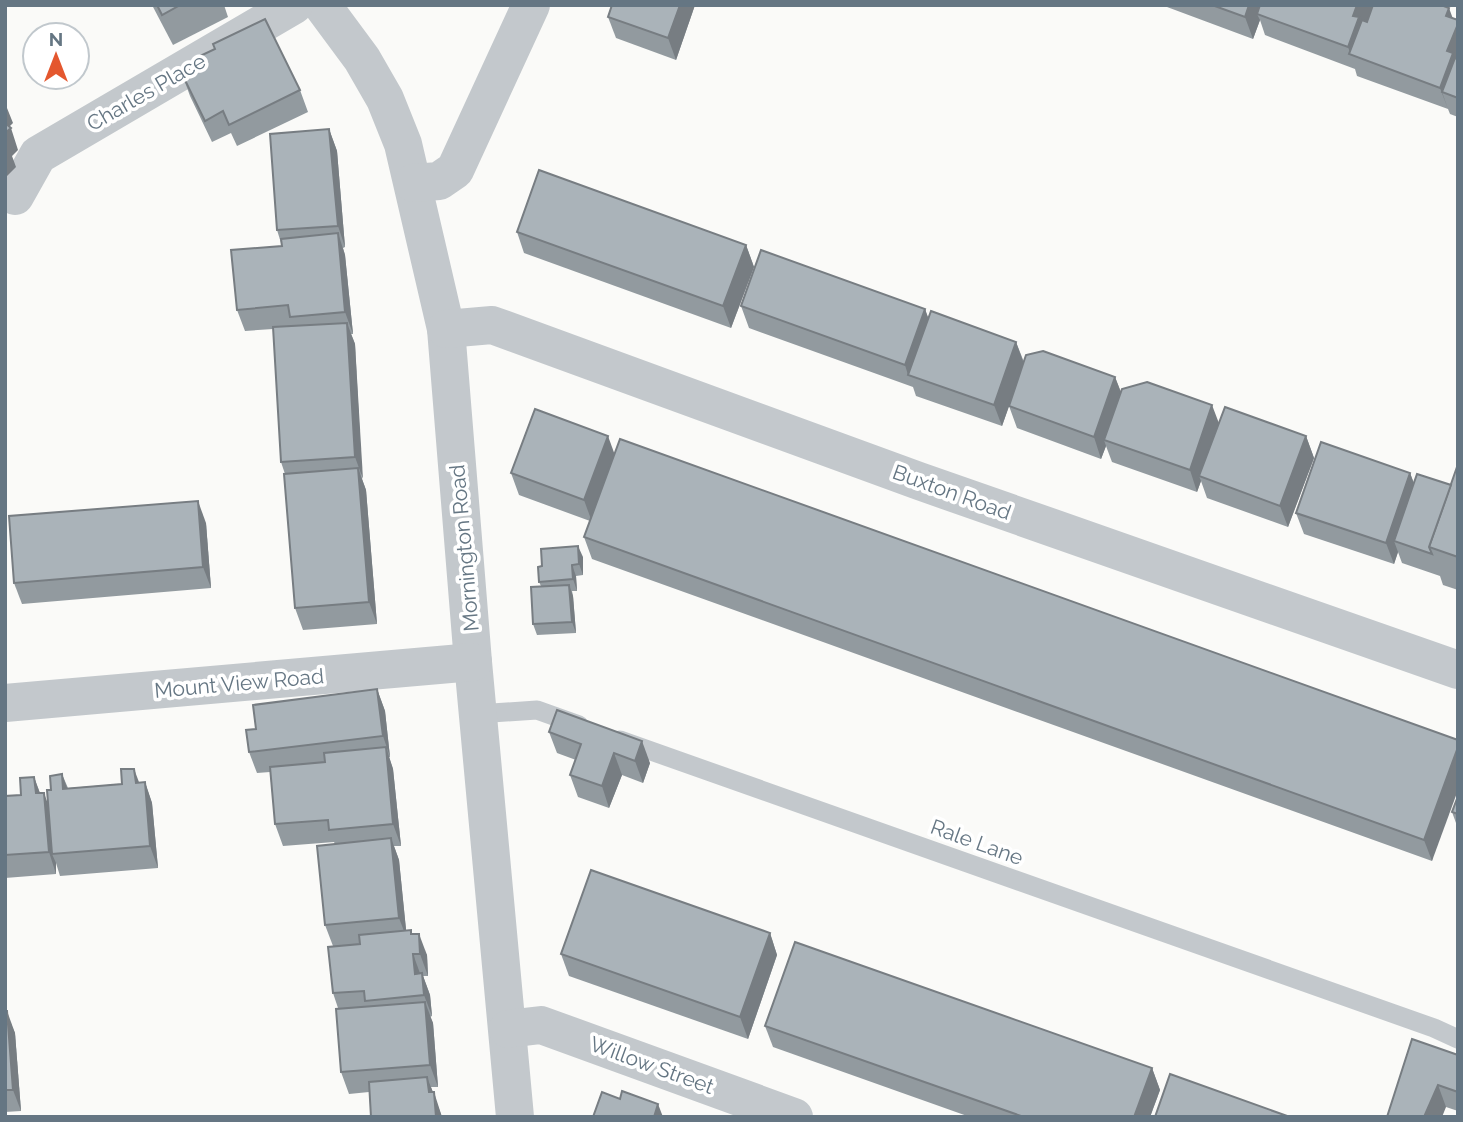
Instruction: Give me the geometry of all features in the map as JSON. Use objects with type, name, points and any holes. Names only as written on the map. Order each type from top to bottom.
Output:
[{"type":"street","name":"Charles Place","points":[[15,196],[38,156],[294,5]]},
{"type":"street","name":"Mornington Road","points":[[322,5],[362,59],[385,99],[404,144],[446,329],[477,714],[515,1117]]},
{"type":"street","points":[[413,183],[439,181],[455,170],[531,5]]},
{"type":"street","name":"Buxton Road","points":[[446,329],[492,325],[919,481],[1458,670]]},
{"type":"street","name":"Mount View Road","points":[[5,703],[473,662]]},
{"type":"street","name":"Willow Street","points":[[508,1030],[541,1025],[793,1117]]},
{"type":"lane","name":"Rale Lane","points":[[477,714],[537,710],[1421,1023],[1458,1039]]},
{"type":"building","points":[[157,5],[180,5],[162,15]]},
{"type":"building","points":[[612,5],[680,5],[668,38],[608,17]]},
{"type":"building","points":[[1212,5],[1249,5],[1245,17]]},
{"type":"building","points":[[1260,5],[1357,5],[1353,16],[1359,17],[1348,47],[1257,14]]},
{"type":"building","points":[[1373,5],[1441,5],[1449,8],[1446,16],[1458,20],[1458,24],[1447,51],[1453,53],[1440,88],[1349,54],[1362,20],[1367,22]]},
{"type":"building","points":[[265,19],[300,90],[229,125],[223,111],[205,121],[182,74],[202,64],[198,57],[215,49],[213,44]]},
{"type":"building","points":[[1455,58],[1458,59],[1458,98],[1442,92]]},
{"type":"building","points":[[329,129],[338,226],[277,230],[270,134]]},
{"type":"building","points":[[539,170],[746,245],[723,306],[517,232]]},
{"type":"building","points":[[338,233],[345,312],[290,317],[288,305],[237,310],[231,250],[282,246],[281,239]]},
{"type":"building","points":[[761,250],[925,309],[905,365],[741,306]]},
{"type":"building","points":[[931,311],[1016,342],[994,405],[908,375]]},
{"type":"building","points":[[347,323],[355,457],[281,462],[273,327]]},
{"type":"building","points":[[1043,351],[1115,377],[1094,437],[1009,406],[1026,355]]},
{"type":"building","points":[[1147,382],[1212,405],[1190,470],[1104,440],[1122,389]]},
{"type":"building","points":[[1225,407],[1306,436],[1280,506],[1199,476]]},
{"type":"building","points":[[535,409],[608,436],[584,500],[511,473]]},
{"type":"building","points":[[620,439],[1458,740],[1458,747],[1424,840],[584,537]]},
{"type":"building","points":[[1321,442],[1410,473],[1386,543],[1296,513]]},
{"type":"building","points":[[1458,464],[1458,557],[1429,547]]},
{"type":"building","points":[[358,468],[369,602],[295,608],[284,474]]},
{"type":"building","points":[[1417,474],[1451,485],[1429,547],[1432,554],[1394,541]]},
{"type":"building","points":[[198,501],[203,567],[14,583],[9,516]]},
{"type":"building","points":[[578,546],[579,564],[572,565],[573,579],[539,582],[541,549]]},
{"type":"building","points":[[569,585],[572,622],[533,624],[531,587]]},
{"type":"building","points":[[377,689],[383,736],[249,752],[246,730],[256,729],[253,705]]},
{"type":"building","points":[[557,710],[642,741],[635,761],[614,753],[602,786],[570,775],[581,744],[549,732]]},
{"type":"building","points":[[386,747],[393,824],[329,830],[328,820],[275,824],[270,767],[325,762],[324,753]]},
{"type":"building","points":[[121,769],[134,769],[136,783],[145,782],[150,846],[52,854],[47,790],[51,790],[50,776],[62,774],[63,789],[122,784]]},
{"type":"building","points":[[34,777],[36,793],[44,793],[49,852],[5,855],[5,796],[21,795],[20,778]]},
{"type":"building","points":[[1458,796],[1458,814],[1452,812]]},
{"type":"building","points":[[391,838],[399,918],[325,925],[317,846]]},
{"type":"building","points":[[591,870],[770,933],[740,1017],[561,954]]},
{"type":"building","points":[[411,930],[411,934],[419,934],[420,954],[413,954],[415,974],[422,973],[424,995],[365,1001],[364,991],[333,993],[328,947],[360,944],[359,935]]},
{"type":"building","points":[[795,942],[1152,1068],[1134,1117],[1024,1117],[765,1026]]},
{"type":"building","points":[[425,1002],[430,1065],[341,1072],[336,1009]]},
{"type":"building","points":[[7,1011],[13,1090],[5,1090]]},
{"type":"building","points":[[1412,1039],[1458,1055],[1458,1092],[1438,1085],[1424,1117],[1387,1117]]},
{"type":"building","points":[[1170,1074],[1290,1117],[1155,1117]]},
{"type":"building","points":[[427,1077],[429,1092],[434,1092],[436,1117],[371,1117],[369,1082]]},
{"type":"building","points":[[622,1091],[658,1104],[654,1117],[593,1117],[602,1092],[620,1099]]}]
